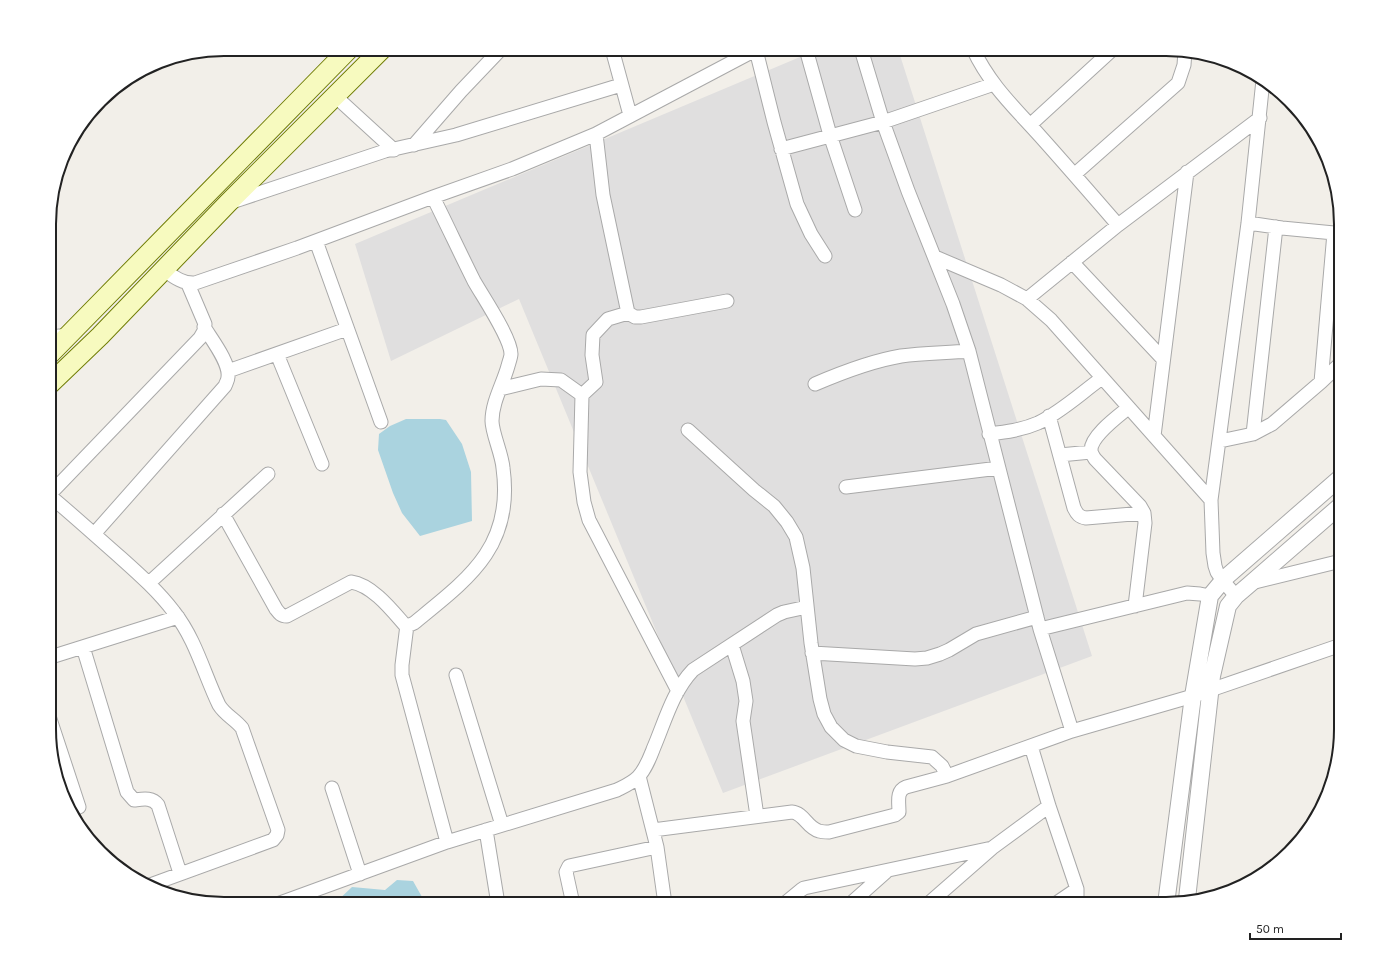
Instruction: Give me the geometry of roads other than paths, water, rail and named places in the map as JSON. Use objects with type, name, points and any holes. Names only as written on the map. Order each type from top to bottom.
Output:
[{"type":"main road","points":[[56,348],[342,56]]},
{"type":"main road","points":[[56,378],[100,336],[228,203],[375,56]]},
{"type":"main road","points":[[232,169],[247,184]]},
{"type":"street","points":[[414,145],[461,91],[494,56]]},
{"type":"street","points":[[614,56],[630,115]]},
{"type":"street","points":[[164,270],[178,280],[188,284],[195,283],[237,270],[512,169],[596,134],[745,56]]},
{"type":"street","points":[[758,56],[781,149],[797,204],[811,234],[825,256]]},
{"type":"street","points":[[808,56],[830,135],[855,210]]},
{"type":"street","points":[[863,56],[883,122],[908,192],[935,257],[969,351],[1038,623],[1072,731]]},
{"type":"street","points":[[977,56],[994,84],[1009,103],[1075,174],[1118,225]]},
{"type":"street","points":[[1030,125],[1104,56]]},
{"type":"street","points":[[1075,174],[1178,83],[1184,64],[1185,57]]},
{"type":"street","points":[[781,149],[883,122],[994,84]]},
{"type":"street","points":[[228,203],[308,176],[394,150],[456,135],[621,85]]},
{"type":"street","points":[[1236,596],[1217,572],[1214,559],[1211,500],[1248,223],[1262,87]]},
{"type":"street","points":[[335,96],[394,150]]},
{"type":"street","points":[[1027,299],[1118,225],[1260,118]]},
{"type":"street","points":[[596,134],[603,195],[628,313]]},
{"type":"street","points":[[1154,436],[1187,172]]},
{"type":"street","points":[[407,626],[414,623],[464,581],[479,566],[499,531],[504,513],[505,499],[504,468],[492,422],[493,412],[511,354],[507,340],[474,280],[433,197]]},
{"type":"street","points":[[1248,223],[1334,232]]},
{"type":"street","points":[[1253,434],[1276,227]]},
{"type":"street","points":[[316,241],[380,422]]},
{"type":"street","points":[[935,257],[1001,285],[1027,299],[1051,320],[1211,500]]},
{"type":"street","points":[[1321,382],[1334,260]]},
{"type":"street","points":[[1072,262],[1163,359]]},
{"type":"street","points":[[94,534],[225,386],[228,378],[228,371],[225,361],[204,327],[202,318],[188,284]]},
{"type":"street","points":[[678,691],[589,520],[585,508],[580,472],[582,395],[596,382],[592,355],[593,335],[608,319],[628,313],[635,317],[641,317],[727,301]]},
{"type":"street","points":[[56,489],[200,338],[204,331],[204,327]]},
{"type":"street","points":[[228,371],[347,329]]},
{"type":"street","points":[[56,336],[69,335]]},
{"type":"street","points":[[815,384],[847,371],[901,356],[969,351]]},
{"type":"street","points":[[276,354],[322,464]]},
{"type":"street","points":[[1220,441],[1253,434],[1272,424],[1334,370]]},
{"type":"street","points":[[989,434],[1025,428],[1038,422],[1049,416],[1102,378]]},
{"type":"street","points":[[500,389],[541,379],[561,380],[582,395]]},
{"type":"street","points":[[1128,408],[1092,442],[1091,452],[1095,459],[1140,506],[1144,513],[1145,523],[1135,606]]},
{"type":"street","points":[[1049,416],[1074,508],[1080,517],[1086,518],[1144,513]]},
{"type":"street","points":[[688,430],[754,490],[774,506],[787,522],[796,537],[803,568],[812,653],[820,699],[824,714],[831,726],[844,740],[856,746],[886,752],[932,757],[942,766],[947,776]]},
{"type":"street","points":[[1060,455],[1091,452]]},
{"type":"street","points":[[846,487],[999,468]]},
{"type":"street","points":[[149,583],[268,474]]},
{"type":"street","points":[[1167,897],[1193,696],[1210,596],[1223,580],[1334,483]]},
{"type":"street","points":[[56,500],[149,583],[178,617],[194,644],[222,710],[242,728],[278,830],[277,835],[272,840],[156,882]]},
{"type":"street","points":[[1188,896],[1212,676],[1228,606],[1236,596],[1334,511]]},
{"type":"street","points":[[223,514],[279,614],[287,616],[351,582],[363,585],[387,604],[407,626],[402,675],[447,842]]},
{"type":"street","points":[[1250,584],[1334,563]]},
{"type":"street","points":[[812,653],[915,659],[927,658],[949,650],[976,634],[995,628],[1038,623],[1135,606],[1187,593],[1210,596]]},
{"type":"street","points":[[296,897],[447,842],[617,790],[629,784],[639,776],[648,761],[678,691],[693,670],[777,615],[807,607]]},
{"type":"street","points":[[56,656],[178,617]]},
{"type":"street","points":[[732,645],[743,681],[746,701],[743,721],[756,816]]},
{"type":"street","points":[[83,647],[127,792],[134,800],[150,799],[155,801],[158,805],[180,873]]},
{"type":"street","points":[[653,830],[797,812],[819,832],[829,832],[895,815],[899,812],[899,794],[902,789],[947,776],[1072,731],[1193,696],[1334,647]]},
{"type":"street","points":[[456,675],[502,825]]},
{"type":"street","points":[[56,737],[79,807]]},
{"type":"street","points":[[1031,746],[1048,806],[1077,889],[1077,897]]},
{"type":"street","points":[[639,776],[657,847],[664,897]]},
{"type":"street","points":[[332,788],[360,874]]},
{"type":"street","points":[[937,897],[992,848],[1048,806]]},
{"type":"street","points":[[486,830],[497,897]]},
{"type":"street","points":[[571,897],[566,872],[569,866],[657,847]]},
{"type":"street","points":[[792,897],[804,888],[992,848]]},
{"type":"street","points":[[858,897],[887,871]]},
{"type":"street","points":[[1065,897],[1077,889]]},
{"type":"water","points":[[406,419],[446,420],[462,444],[471,472],[472,521],[420,536],[402,513],[393,493],[378,450],[379,434],[390,426]]},
{"type":"water","points":[[397,880],[413,881],[422,897],[341,897],[352,887],[385,890]]}]
